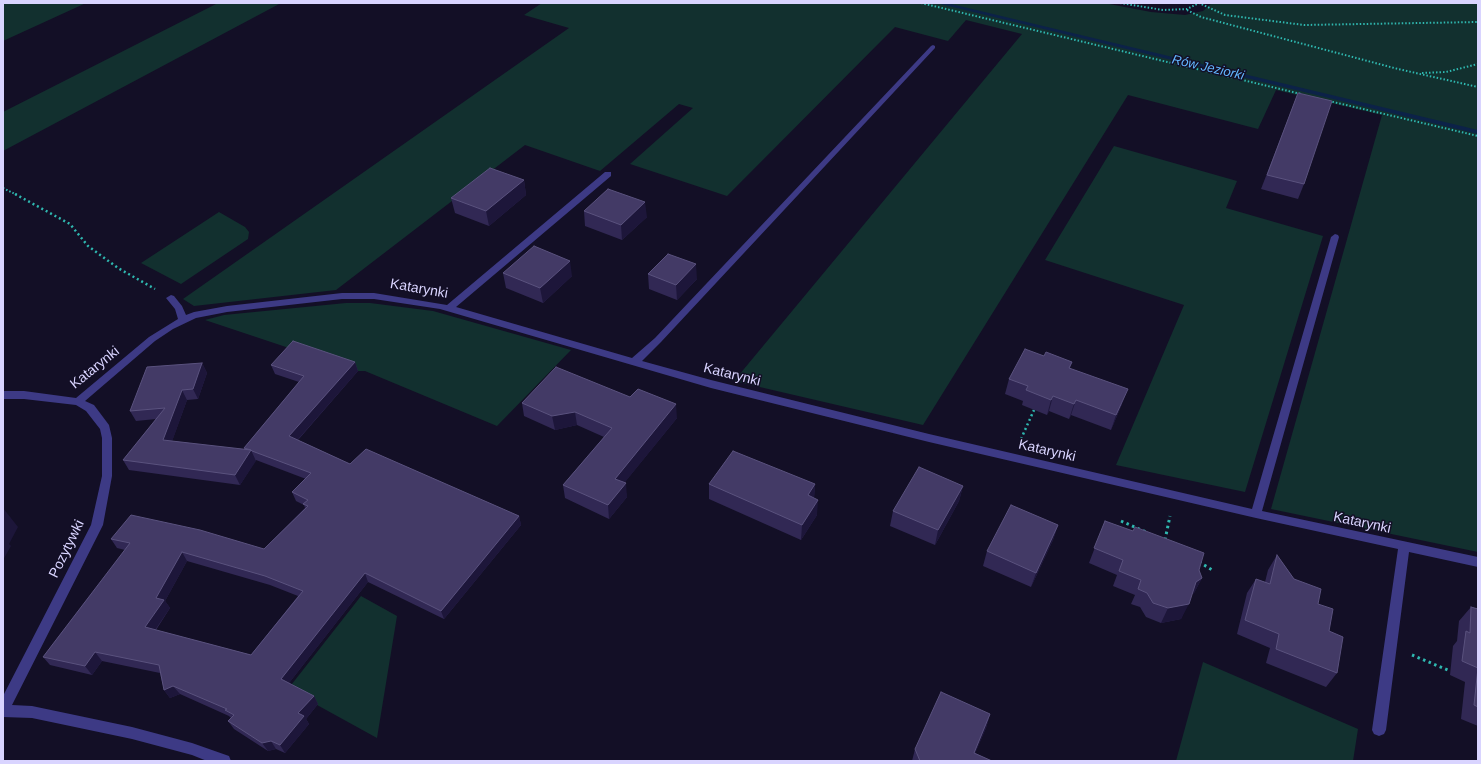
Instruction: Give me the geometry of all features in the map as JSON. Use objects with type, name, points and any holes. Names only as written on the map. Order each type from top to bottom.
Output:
[{"type":"street","points":[[634,362],[658,340],[933,47]]},
{"type":"street","points":[[449,308],[608,174]]},
{"type":"street","points":[[1256,514],[1335,237]]},
{"type":"street","name":"Katarynki","points":[[3,395],[24,395],[78,402],[152,339],[183,320],[209,311],[342,296],[374,296],[430,303],[711,384],[929,438],[1256,514],[1478,562]]},
{"type":"street","points":[[171,298],[179,308],[183,320]]},
{"type":"street","name":"Pozytywki","points":[[3,710],[97,525],[100,514],[107,476],[107,438],[105,428],[90,408],[78,402]]},
{"type":"street","points":[[1379,730],[1404,546]]},
{"type":"street","points":[[3,710],[32,712],[132,733],[192,749],[224,761]]},
{"type":"path","points":[[921,3],[1305,95]]},
{"type":"path","points":[[1120,3],[1163,10],[1187,9],[1199,3],[1209,10],[1225,15],[1304,25],[1478,22]]},
{"type":"path","points":[[1187,9],[1201,17],[1416,73],[1478,87]]},
{"type":"path","points":[[1416,73],[1446,72],[1478,64]]},
{"type":"path","points":[[1328,100],[1478,136]]},
{"type":"path","points":[[3,188],[70,224],[88,246],[118,268],[171,298]]},
{"type":"path","points":[[1020,442],[1034,410]]},
{"type":"path","points":[[1164,542],[1170,515]]},
{"type":"path","points":[[1121,521],[1148,533]]},
{"type":"path","points":[[1159,540],[1170,545]]},
{"type":"path","points":[[1193,559],[1214,571]]},
{"type":"path","points":[[1408,654],[1450,671]]},
{"type":"green space","points":[[3,3],[86,3],[3,41]]},
{"type":"green space","points":[[218,3],[281,3],[3,151],[3,112]]},
{"type":"green space","points":[[542,3],[1104,3],[1151,12],[1185,15],[1203,11],[1212,3],[1478,3],[1478,552],[1271,509],[1382,115],[1276,90],[1258,129],[1128,95],[923,425],[734,381],[1022,34],[966,20],[948,41],[895,27],[727,196],[630,164],[693,108],[679,104],[600,171],[525,145],[336,290],[194,306],[183,299],[569,28],[524,15]]},
{"type":"green space","points":[[1114,146],[1237,181],[1226,208],[1323,236],[1245,492],[1116,465],[1184,305],[1045,260]]},
{"type":"green space","points":[[219,212],[245,227],[249,232],[248,239],[181,284],[141,263]]},
{"type":"green space","points":[[346,303],[370,303],[433,311],[571,350],[497,426],[365,371],[358,371],[205,320],[224,315]]},
{"type":"green space","points":[[361,596],[397,616],[377,738],[288,689]]},
{"type":"green space","points":[[1203,662],[1358,729],[1353,761],[1176,761]]},
{"type":"building","points":[[1298,93],[1332,101],[1304,184],[1267,175]]},
{"type":"building","points":[[490,168],[524,180],[486,211],[451,198]]},
{"type":"building","points":[[608,189],[645,202],[621,225],[584,211]]},
{"type":"building","points":[[534,246],[570,261],[540,288],[503,273]]},
{"type":"building","points":[[668,254],[696,264],[676,285],[648,274]]},
{"type":"building","points":[[293,341],[355,362],[289,436],[350,464],[366,449],[519,516],[441,611],[365,573],[281,679],[314,696],[298,713],[304,716],[280,745],[271,741],[262,743],[228,721],[234,715],[225,710],[227,709],[173,686],[164,690],[159,665],[95,652],[85,666],[43,657],[130,543],[111,539],[131,515],[200,530],[264,549],[308,506],[303,504],[308,500],[292,492],[311,473],[244,448],[304,376],[271,365]],"holes":[[[182,552],[265,576],[303,591],[251,655],[145,627],[164,600],[156,598]]]},
{"type":"building","points":[[1025,349],[1044,356],[1046,352],[1072,362],[1069,368],[1128,389],[1116,415],[1076,400],[1074,404],[1053,396],[1051,400],[1026,390],[1028,386],[1009,379]]},
{"type":"building","points":[[202,363],[193,389],[182,390],[163,440],[251,450],[235,475],[123,460],[165,408],[130,411],[147,367]]},
{"type":"building","points":[[556,367],[630,397],[638,389],[676,404],[615,479],[626,483],[608,505],[563,485],[612,428],[575,412],[552,416],[522,403]]},
{"type":"building","points":[[733,451],[815,484],[808,495],[818,500],[802,525],[709,484]]},
{"type":"building","points":[[919,467],[963,486],[938,530],[893,511]]},
{"type":"building","points":[[1011,505],[1058,525],[1036,573],[987,551]]},
{"type":"building","points":[[1105,521],[1133,531],[1135,527],[1204,553],[1199,570],[1202,578],[1196,582],[1189,604],[1168,608],[1153,603],[1147,593],[1138,589],[1141,580],[1119,571],[1123,560],[1094,548]]},
{"type":"building","points":[[1277,555],[1294,579],[1321,589],[1318,604],[1333,609],[1329,631],[1343,637],[1337,673],[1276,649],[1279,634],[1245,620],[1256,579],[1270,584]]},
{"type":"building","points":[[1471,607],[1478,609],[1478,668],[1462,661],[1466,631],[1470,633]]},
{"type":"building","points":[[1478,668],[1478,707],[1474,705]]},
{"type":"building","points":[[941,692],[990,714],[974,753],[992,761],[920,761],[915,749]]},
{"type":"waterway","name":"Rów Jeziorki","points":[[939,3],[1478,132]]}]
